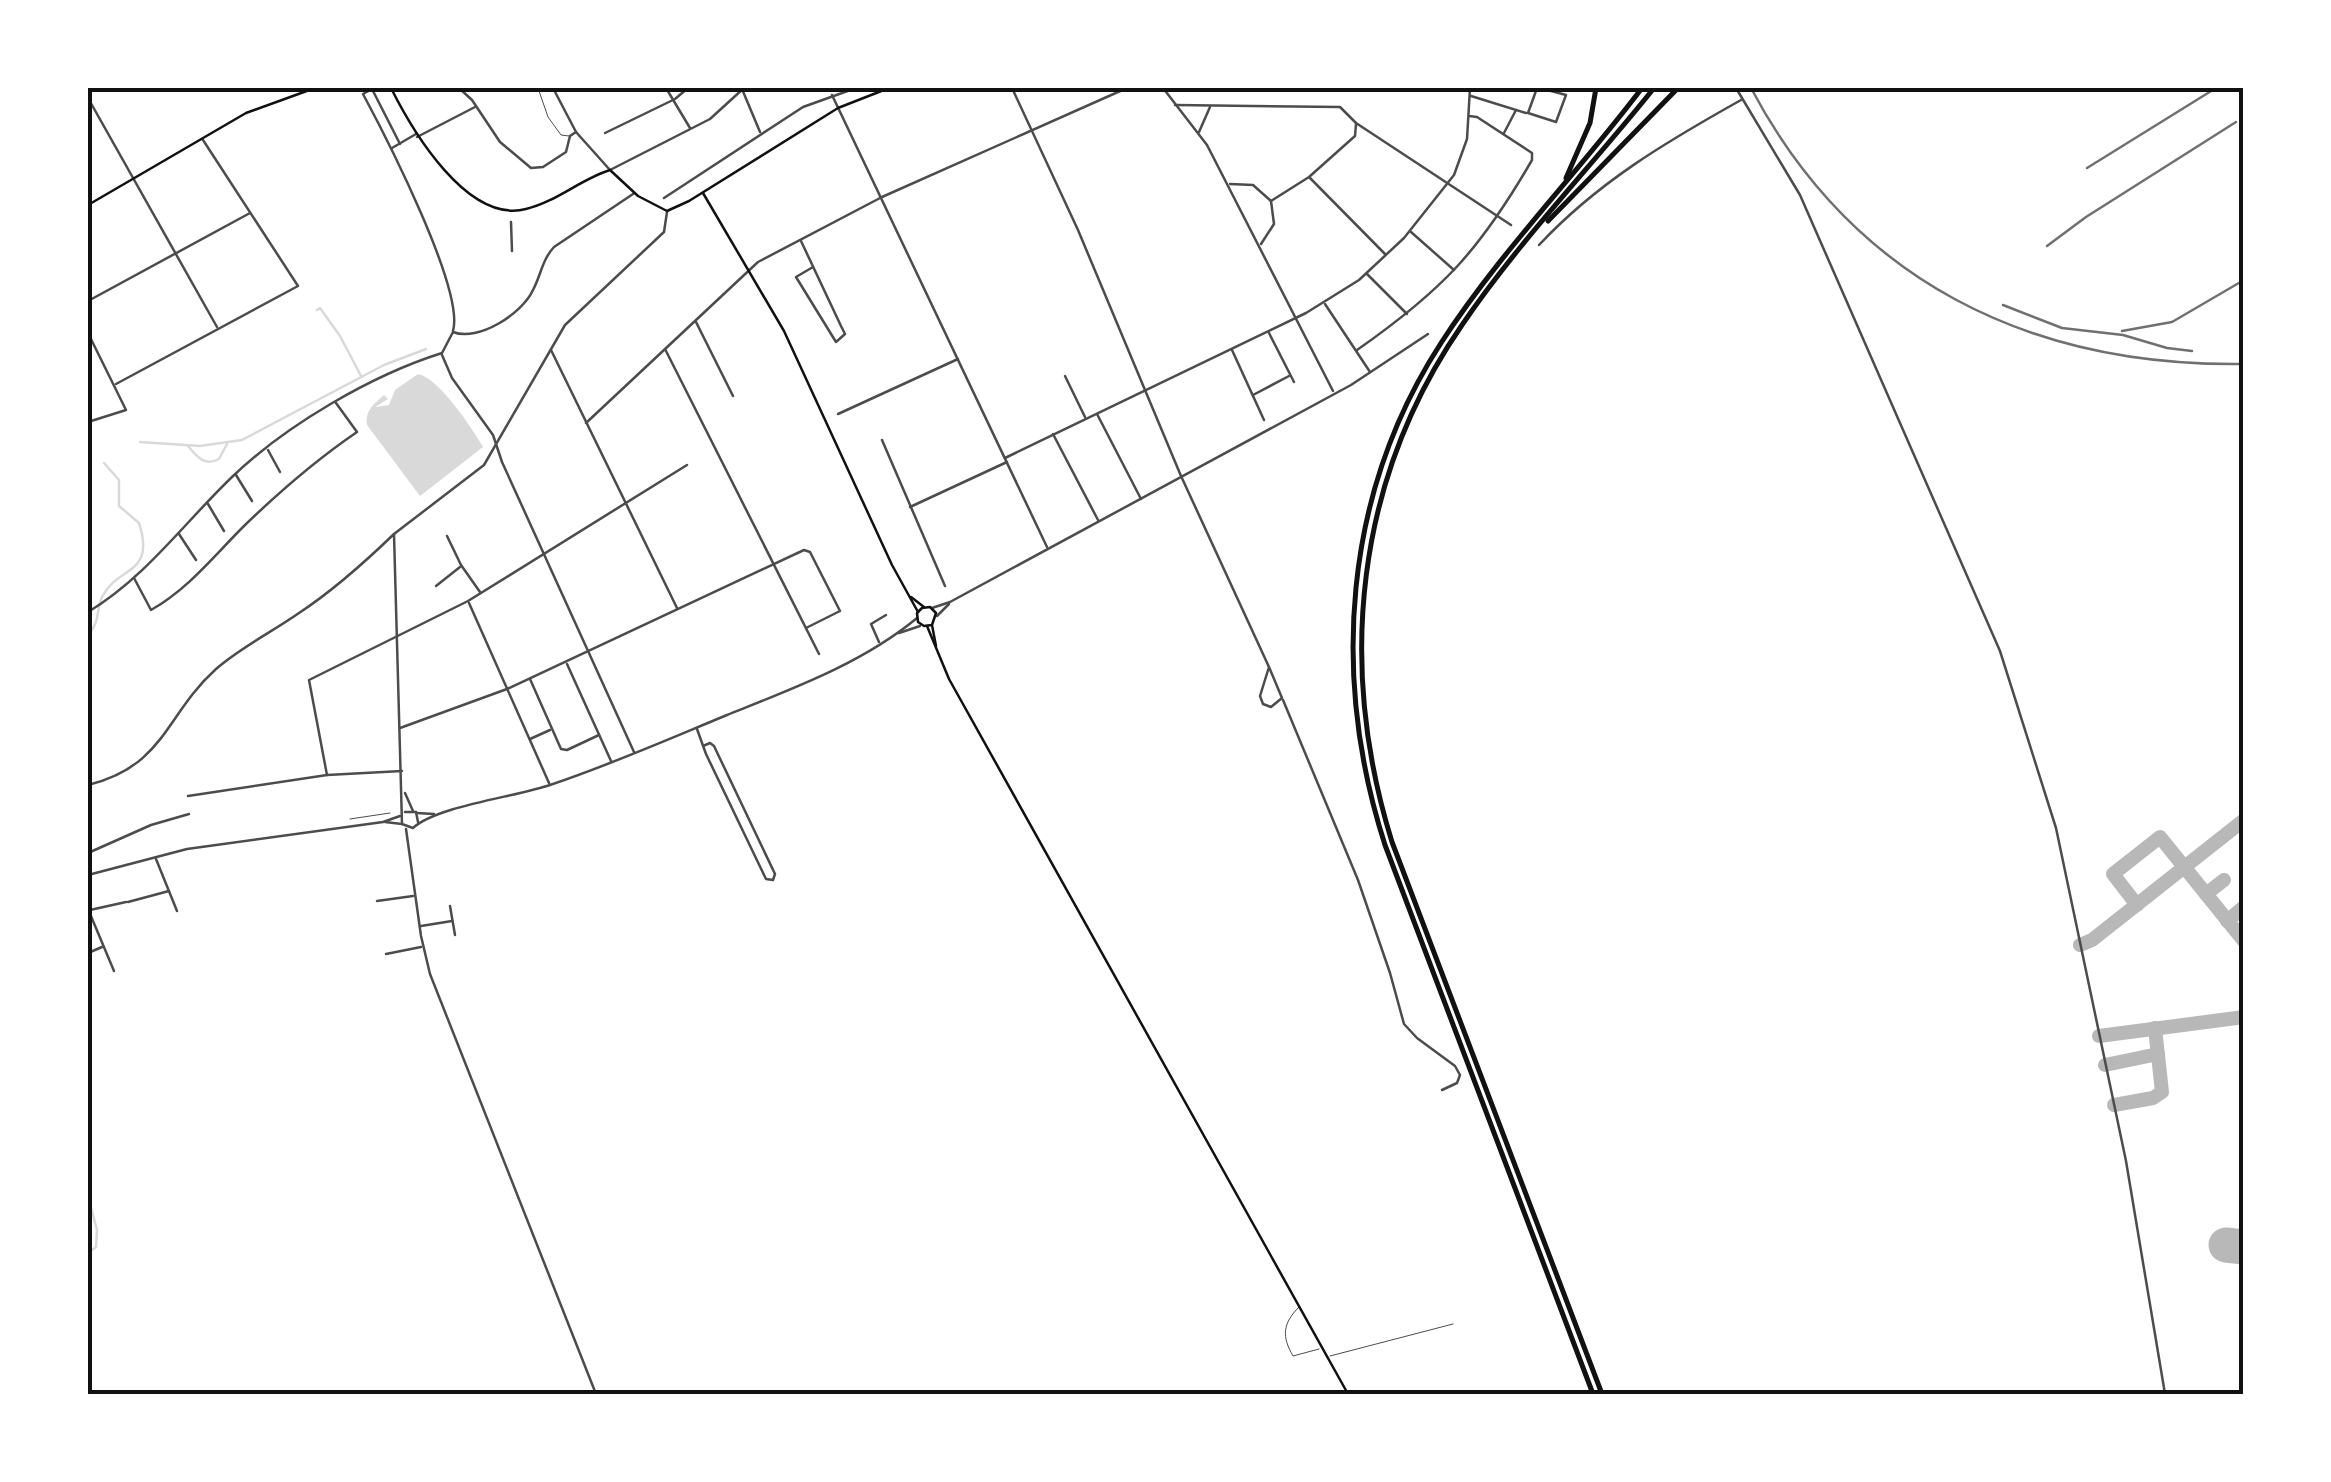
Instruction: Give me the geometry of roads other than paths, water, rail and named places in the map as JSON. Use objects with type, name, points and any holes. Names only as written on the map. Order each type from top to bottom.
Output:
[{"type":"highway","points":[[1554,197],[1582,145],[1596,88]]},
{"type":"highway","points":[[1593,1394],[1384,846],[1362,758],[1351,652],[1356,583],[1366,523],[1407,403],[1465,308],[1642,88]]},
{"type":"highway","points":[[1602,1394],[1392,842],[1370,757],[1360,650],[1364,580],[1374,526],[1398,449],[1420,397],[1447,348],[1483,296],[1654,88]]},
{"type":"highway","points":[[1535,232],[1610,161],[1678,88]]},
{"type":"main road","points":[[88,204],[252,110],[313,88]]},
{"type":"main road","points":[[390,88],[417,136],[442,169],[485,202],[512,210],[534,207],[610,170],[635,193],[667,211],[838,108],[889,88]]},
{"type":"main road","points":[[702,192],[800,363],[892,566],[917,615],[927,626],[948,676],[1348,1394]]},
{"type":"main road","points":[[910,596],[932,608],[936,616],[927,626]]},
{"type":"main road","points":[[917,615],[924,607]]},
{"type":"street","points":[[88,612],[134,578],[235,474],[267,449],[343,397],[388,373],[442,353],[455,318],[444,274],[391,149],[360,88]]},
{"type":"street","points":[[460,88],[500,142],[531,168],[543,167],[566,152],[570,136],[576,132]]},
{"type":"street","points":[[553,88],[576,132],[610,170],[710,119],[743,88],[761,133]]},
{"type":"street","points":[[666,88],[691,130]]},
{"type":"street","points":[[605,133],[675,100],[688,88]]},
{"type":"street","points":[[664,198],[804,107],[856,88]]},
{"type":"street","points":[[1012,88],[1282,698],[1358,880],[1404,1024],[1416,1038],[1453,1064],[1460,1075],[1442,1090]]},
{"type":"street","points":[[586,422],[758,262],[882,196],[1127,88]]},
{"type":"street","points":[[1164,88],[1198,133],[1228,184],[1334,392]]},
{"type":"street","points":[[909,507],[1144,389],[1269,332],[1324,304],[1367,274],[1450,183],[1462,157],[1470,116],[1470,88]]},
{"type":"street","points":[[1470,96],[1554,122],[1559,120],[1566,95],[1538,88],[1528,113]]},
{"type":"street","points":[[1736,88],[1794,182],[1995,638],[2056,828],[2130,1180],[2165,1394]]},
{"type":"street","points":[[363,94],[372,89],[400,144]]},
{"type":"street","points":[[832,95],[1048,549]]},
{"type":"street","points":[[88,98],[218,329]]},
{"type":"street","points":[[1539,245],[1576,206],[1629,165],[1742,99]]},
{"type":"street","points":[[1175,105],[1338,106],[1356,123],[1510,225]]},
{"type":"street","points":[[391,149],[476,106]]},
{"type":"street","points":[[1198,133],[1210,106]]},
{"type":"street","points":[[1504,134],[1516,110]]},
{"type":"street","points":[[1357,350],[1408,315],[1455,272],[1500,217],[1532,160],[1532,153],[1470,116]]},
{"type":"street","points":[[1272,201],[1309,177],[1355,136],[1356,123]]},
{"type":"street","points":[[116,384],[294,289],[298,283],[202,139]]},
{"type":"street","points":[[1309,177],[1387,255]]},
{"type":"street","points":[[1228,184],[1253,185],[1272,201],[1273,229],[1260,246]]},
{"type":"street","points":[[452,332],[463,336],[499,322],[532,292],[548,253],[635,193]]},
{"type":"street","points":[[512,210],[512,251]]},
{"type":"street","points":[[88,785],[122,774],[142,760],[217,668],[340,584],[394,534],[479,469],[496,448],[565,325],[664,232],[667,211]]},
{"type":"street","points":[[88,300],[252,213]]},
{"type":"street","points":[[1410,231],[1455,272]]},
{"type":"street","points":[[800,240],[813,267],[845,334],[836,342],[796,277],[813,267]]},
{"type":"street","points":[[1367,274],[1408,315]]},
{"type":"street","points":[[1324,304],[1371,373]]},
{"type":"street","points":[[695,321],[733,396]]},
{"type":"street","points":[[1269,332],[1294,382]]},
{"type":"street","points":[[88,333],[126,410],[88,422]]},
{"type":"street","points":[[932,608],[950,602],[1371,373],[1428,334]]},
{"type":"street","points":[[666,348],[819,654]]},
{"type":"street","points":[[1232,348],[1264,420]]},
{"type":"street","points":[[550,349],[678,608]]},
{"type":"street","points":[[442,353],[452,378],[493,436],[634,753]]},
{"type":"street","points":[[838,414],[960,358]]},
{"type":"street","points":[[1065,376],[1086,418]]},
{"type":"street","points":[[1253,394],[1291,376]]},
{"type":"street","points":[[134,578],[151,610],[179,594],[265,506],[315,461],[357,432],[336,402]]},
{"type":"street","points":[[1096,413],[1141,498]]},
{"type":"street","points":[[1053,434],[1098,521]]},
{"type":"street","points":[[882,440],[945,586]]},
{"type":"street","points":[[267,449],[280,472]]},
{"type":"street","points":[[327,774],[309,680],[468,602],[688,465]]},
{"type":"street","points":[[235,474],[252,501]]},
{"type":"street","points":[[207,503],[224,530]]},
{"type":"street","points":[[178,533],[196,560]]},
{"type":"street","points":[[394,534],[402,814],[409,840],[422,946],[440,1001],[596,1394]]},
{"type":"street","points":[[447,536],[480,594]]},
{"type":"street","points":[[400,728],[530,679],[804,550],[810,552],[840,611],[806,628]]},
{"type":"street","points":[[436,586],[461,565]]},
{"type":"street","points":[[468,602],[550,785]]},
{"type":"street","points":[[936,616],[950,602]]},
{"type":"street","points":[[383,822],[416,825],[435,814],[550,785],[612,762],[830,670],[893,636],[917,615]]},
{"type":"street","points":[[880,644],[871,624],[886,616]]},
{"type":"street","points":[[893,636],[927,626]]},
{"type":"street","points":[[566,662],[612,762]]},
{"type":"street","points":[[1269,667],[1261,701],[1271,707],[1282,698]]},
{"type":"street","points":[[530,679],[560,747],[564,750],[599,735]]},
{"type":"street","points":[[697,728],[703,746],[766,879],[773,880],[776,874],[714,746],[703,746]]},
{"type":"street","points":[[530,740],[552,729]]},
{"type":"street","points":[[188,796],[327,774],[402,771]]},
{"type":"street","points":[[403,787],[415,812],[416,825],[409,840]]},
{"type":"street","points":[[734,812],[743,807]]},
{"type":"street","points":[[88,875],[207,846],[383,822],[415,812],[435,814]]},
{"type":"street","points":[[88,853],[151,825],[189,814]]},
{"type":"street","points":[[155,858],[177,911]]},
{"type":"street","points":[[114,971],[88,910],[169,892]]},
{"type":"street","points":[[377,901],[415,895]]},
{"type":"street","points":[[450,906],[455,936]]},
{"type":"street","points":[[419,926],[452,921]]},
{"type":"street","points":[[88,953],[103,946]]},
{"type":"street","points":[[386,954],[422,946]]},
{"type":"lane","points":[[538,88],[551,123],[561,135],[570,136]]},
{"type":"lane","points":[[350,820],[390,813]]},
{"type":"lane","points":[[1299,1308],[1284,1335],[1293,1356],[1322,1348]]},
{"type":"lane","points":[[1327,1357],[1453,1324]]},
{"type":"waterway","points":[[317,310],[320,308],[340,336],[361,376]]},
{"type":"waterway","points":[[140,442],[200,446],[242,440],[384,365],[426,349]]},
{"type":"waterway","points":[[187,445],[209,462],[219,459],[227,444]]},
{"type":"waterway","points":[[88,634],[102,597],[133,568],[143,552],[139,523],[119,506],[119,480],[104,463]]},
{"type":"waterway","points":[[88,1196],[97,1230],[96,1247],[88,1253]]},
{"type":"railway","points":[[1751,88],[1793,155],[1841,213],[1895,261],[1956,300],[2021,329],[2091,349],[2166,361],[2244,364]]},
{"type":"railway","points":[[2087,168],[2216,88]]},
{"type":"railway","points":[[2047,246],[2236,122]]},
{"type":"railway","points":[[2122,331],[2172,322],[2244,280]]},
{"type":"railway","points":[[2003,305],[2062,328],[2123,335],[2192,351]]}]
